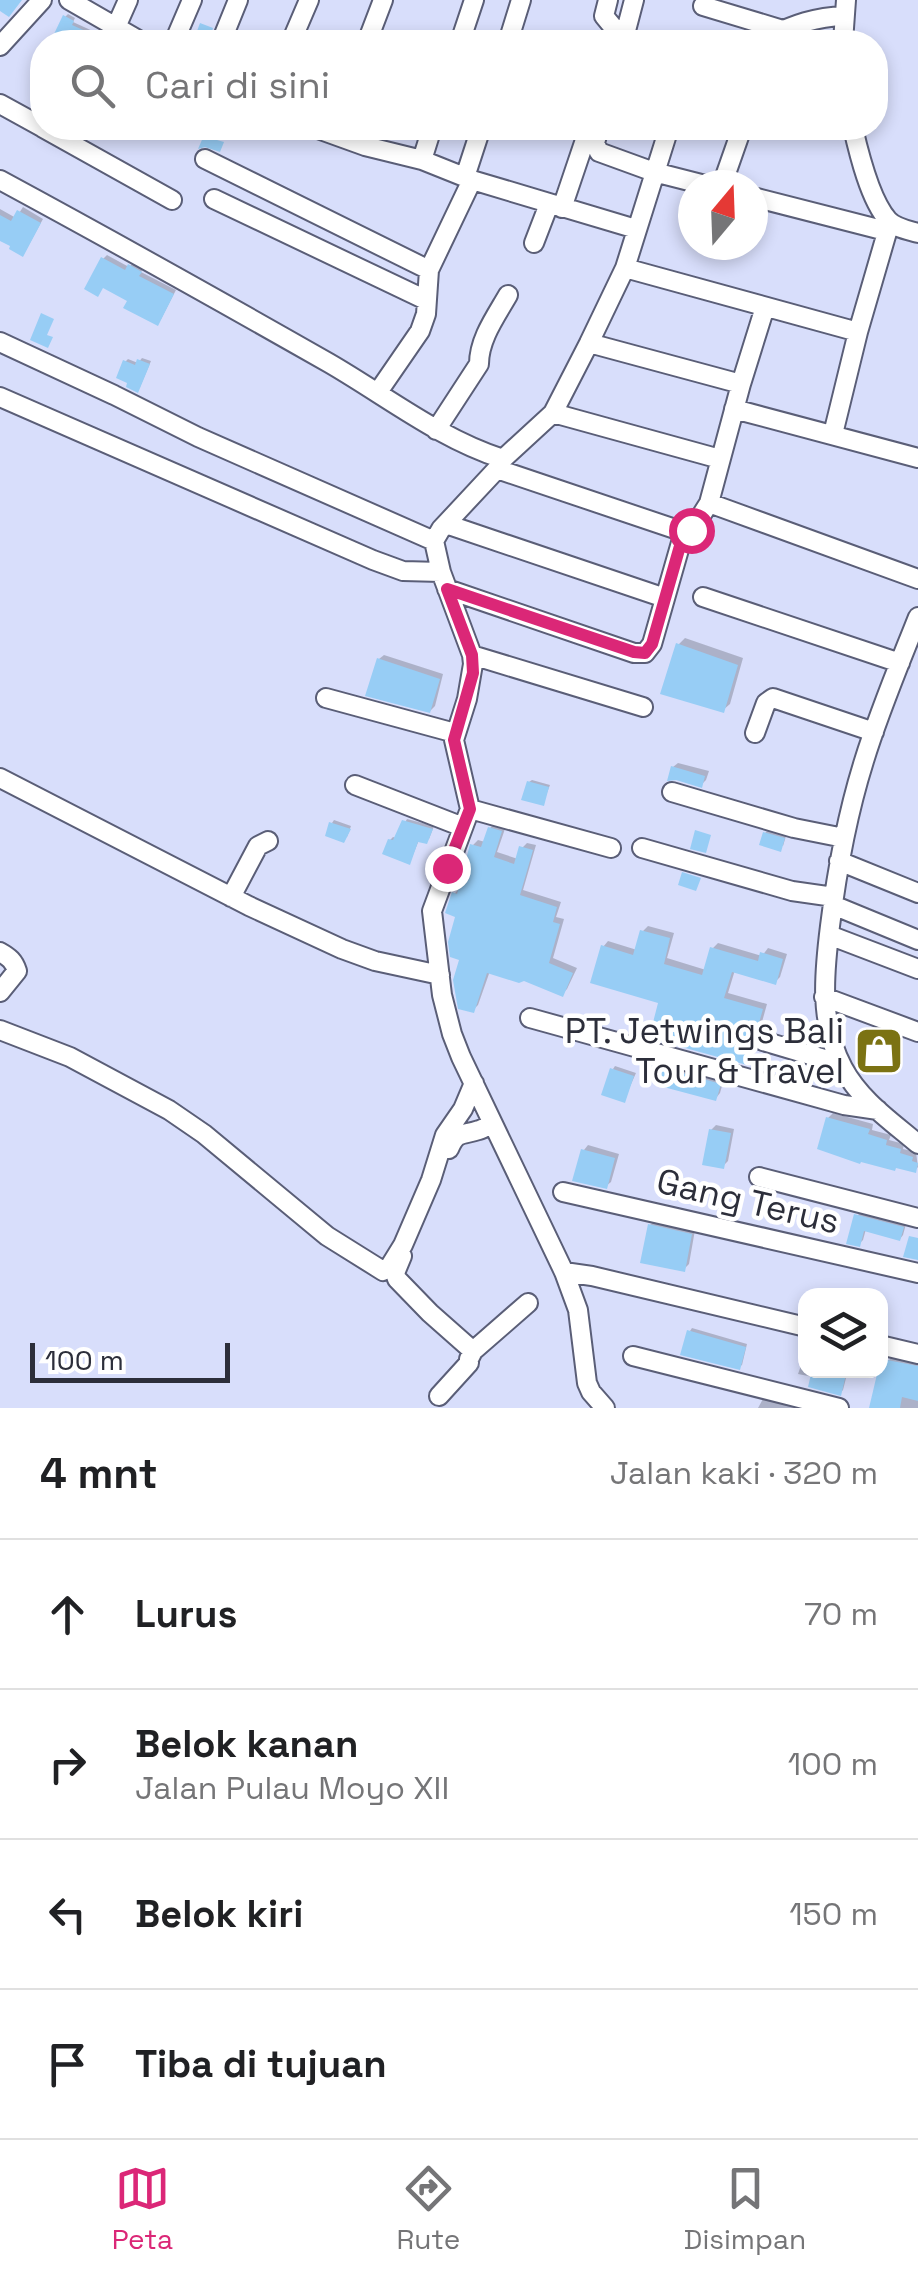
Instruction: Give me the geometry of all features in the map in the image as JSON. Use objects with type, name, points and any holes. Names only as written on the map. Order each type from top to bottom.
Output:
[{"type":"street","points":[[0,46],[42,0]]},
{"type":"street","points":[[69,0],[121,30]]},
{"type":"street","points":[[116,27],[128,0]]},
{"type":"street","points":[[179,30],[192,0]]},
{"type":"street","points":[[225,30],[238,0]]},
{"type":"street","points":[[296,30],[309,0]]},
{"type":"street","points":[[372,30],[383,0]]},
{"type":"street","points":[[464,30],[474,0]]},
{"type":"street","points":[[512,30],[521,0]]},
{"type":"street","points":[[608,0],[604,16],[616,30]]},
{"type":"street","points":[[625,30],[634,0]]},
{"type":"street","points":[[703,6],[783,30],[845,8]]},
{"type":"street","points":[[0,104],[30,120]]},
{"type":"street","points":[[66,140],[172,200]]},
{"type":"street","points":[[359,140],[469,179],[636,229]]},
{"type":"street","points":[[422,160],[428,140]]},
{"type":"street","points":[[378,392],[420,331],[426,314],[429,270],[469,179],[478,140]]},
{"type":"street","points":[[534,243],[556,206],[585,140]]},
{"type":"street","points":[[596,140],[599,152],[678,178]]},
{"type":"street","points":[[449,731],[467,700],[472,655],[434,541],[496,459],[553,413],[624,268],[665,140]]},
{"type":"street","points":[[727,170],[738,140]]},
{"type":"street","points":[[833,434],[888,227],[868,182],[856,140]]},
{"type":"street","points":[[205,158],[429,270]]},
{"type":"street","points":[[0,180],[152,261],[464,445],[684,532]]},
{"type":"street","points":[[214,198],[426,300]]},
{"type":"street","points":[[768,200],[918,234]]},
{"type":"street","points":[[624,268],[858,332]]},
{"type":"street","points":[[436,430],[480,364],[483,340],[508,295]]},
{"type":"street","points":[[0,397],[373,560],[444,580],[640,654],[652,644],[684,532],[694,527],[708,504],[765,306]]},
{"type":"street","points":[[0,342],[215,444],[434,541]]},
{"type":"street","points":[[589,343],[741,384]]},
{"type":"street","points":[[734,409],[918,458]]},
{"type":"street","points":[[553,413],[720,458]]},
{"type":"street","points":[[708,504],[918,579]]},
{"type":"street","points":[[446,524],[665,598]]},
{"type":"street","points":[[704,596],[900,663]]},
{"type":"street","points":[[917,1142],[857,1090],[841,1064],[826,1019],[824,997],[839,861],[855,791],[918,618]]},
{"type":"street","points":[[472,655],[642,708]]},
{"type":"street","points":[[326,698],[449,731],[454,740],[467,818],[432,911],[452,1034],[469,1096],[564,1272],[578,1310],[587,1383],[605,1408]]},
{"type":"street","points":[[755,733],[766,703],[773,698],[874,732]]},
{"type":"street","points":[[0,778],[231,897],[342,949],[375,961],[440,975]]},
{"type":"street","points":[[355,785],[467,818],[611,848]]},
{"type":"street","points":[[672,792],[794,828],[844,838]]},
{"type":"street","points":[[231,897],[258,846],[268,841]]},
{"type":"street","points":[[642,848],[833,901],[918,940]]},
{"type":"street","points":[[839,861],[918,893]]},
{"type":"street","points":[[829,935],[918,968]]},
{"type":"street","points":[[0,952],[8,956],[17,971],[0,992]]},
{"type":"street","points":[[824,997],[918,1032]]},
{"type":"street","points":[[530,1018],[844,1105],[878,1110]]},
{"type":"street","points":[[0,1030],[70,1057],[170,1110],[327,1236],[383,1271],[403,1245],[446,1135],[469,1096]]},
{"type":"street","points":[[763,1041],[841,1064]]},
{"type":"street","points":[[473,1350],[430,1313],[395,1275],[438,1182],[450,1145],[462,1133],[486,1126]]},
{"type":"street","points":[[759,1177],[918,1218]]},
{"type":"street","name":"Gang Terus","points":[[563,1192],[918,1272]]},
{"type":"street","points":[[564,1272],[798,1325]]},
{"type":"street","points":[[439,1396],[470,1363],[468,1358],[473,1350],[528,1303]]},
{"type":"street","points":[[888,1347],[918,1354]]},
{"type":"street","points":[[633,1356],[838,1408]]},
{"type":"building","points":[[0,0],[22,0],[9,17],[0,11]]},
{"type":"building","points":[[63,15],[83,30],[56,30]]},
{"type":"building","points":[[200,23],[213,28],[212,30],[197,30]]},
{"type":"building","points":[[202,140],[224,142],[220,152],[198,149]]},
{"type":"building","points":[[17,210],[41,223],[23,257],[0,241],[0,215],[11,221]]},
{"type":"building","points":[[101,257],[125,270],[128,264],[142,272],[139,276],[174,294],[158,326],[123,308],[127,301],[103,288],[98,297],[84,289]]},
{"type":"building","points":[[41,313],[54,319],[47,335],[53,337],[48,348],[30,340]]},
{"type":"building","points":[[137,359],[150,364],[138,393],[116,378],[123,360],[135,365]]},
{"type":"building","points":[[676,643],[738,665],[724,713],[660,694]]},
{"type":"building","points":[[377,658],[440,679],[430,713],[365,696]]},
{"type":"building","points":[[671,766],[705,776],[702,788],[667,781]]},
{"type":"building","points":[[527,781],[549,787],[544,806],[521,800]]},
{"type":"building","points":[[402,820],[433,829],[427,844],[418,842],[410,865],[382,854]]},
{"type":"building","points":[[329,822],[351,829],[344,843],[325,836]]},
{"type":"building","points":[[488,827],[502,831],[494,857],[514,864],[519,846],[533,850],[520,895],[557,907],[553,922],[560,924],[549,963],[573,973],[563,997],[524,981],[519,983],[487,973],[474,1013],[458,1009],[453,980],[459,960],[450,957],[448,942],[455,917],[445,913],[452,892],[457,894],[470,844],[481,847]]},
{"type":"building","points":[[695,830],[711,835],[706,853],[690,849]]},
{"type":"building","points":[[763,832],[785,838],[781,852],[759,845]]},
{"type":"building","points":[[682,872],[701,878],[696,891],[678,885]]},
{"type":"building","points":[[640,930],[670,938],[664,964],[702,975],[710,947],[758,961],[760,952],[783,959],[776,985],[732,972],[724,998],[763,1009],[751,1038],[747,1065],[649,1038],[658,1003],[590,983],[601,945],[633,955]]},
{"type":"building","points":[[661,1067],[721,1084],[716,1101],[656,1085]]},
{"type":"building","points":[[610,1068],[634,1076],[625,1103],[601,1095]]},
{"type":"building","points":[[826,1117],[870,1129],[868,1134],[887,1140],[886,1145],[913,1157],[912,1161],[918,1163],[916,1173],[860,1164],[817,1149]]},
{"type":"building","points":[[709,1129],[731,1133],[724,1169],[702,1165]]},
{"type":"building","points":[[581,1149],[615,1158],[607,1189],[572,1181]]},
{"type":"building","points":[[854,1214],[904,1227],[900,1241],[864,1231],[860,1247],[846,1244]]},
{"type":"building","points":[[648,1224],[692,1234],[685,1272],[640,1263]]},
{"type":"building","points":[[909,1236],[918,1238],[918,1260],[903,1257]]},
{"type":"building","points":[[687,1330],[746,1347],[740,1370],[680,1355]]},
{"type":"building","points":[[888,1360],[918,1366],[918,1401],[902,1397],[900,1408],[869,1408],[876,1378],[888,1378]]},
{"type":"building","points":[[810,1378],[845,1378],[841,1396],[808,1387]]},
{"type":"place","name":"PT. Jetwings Bali Tour & Travel","points":[[879,1051]]},
{"type":"route","points":[[447,868],[470,809],[454,740],[473,673],[472,655],[447,589],[645,653],[652,644],[684,532],[691,530]]}]
